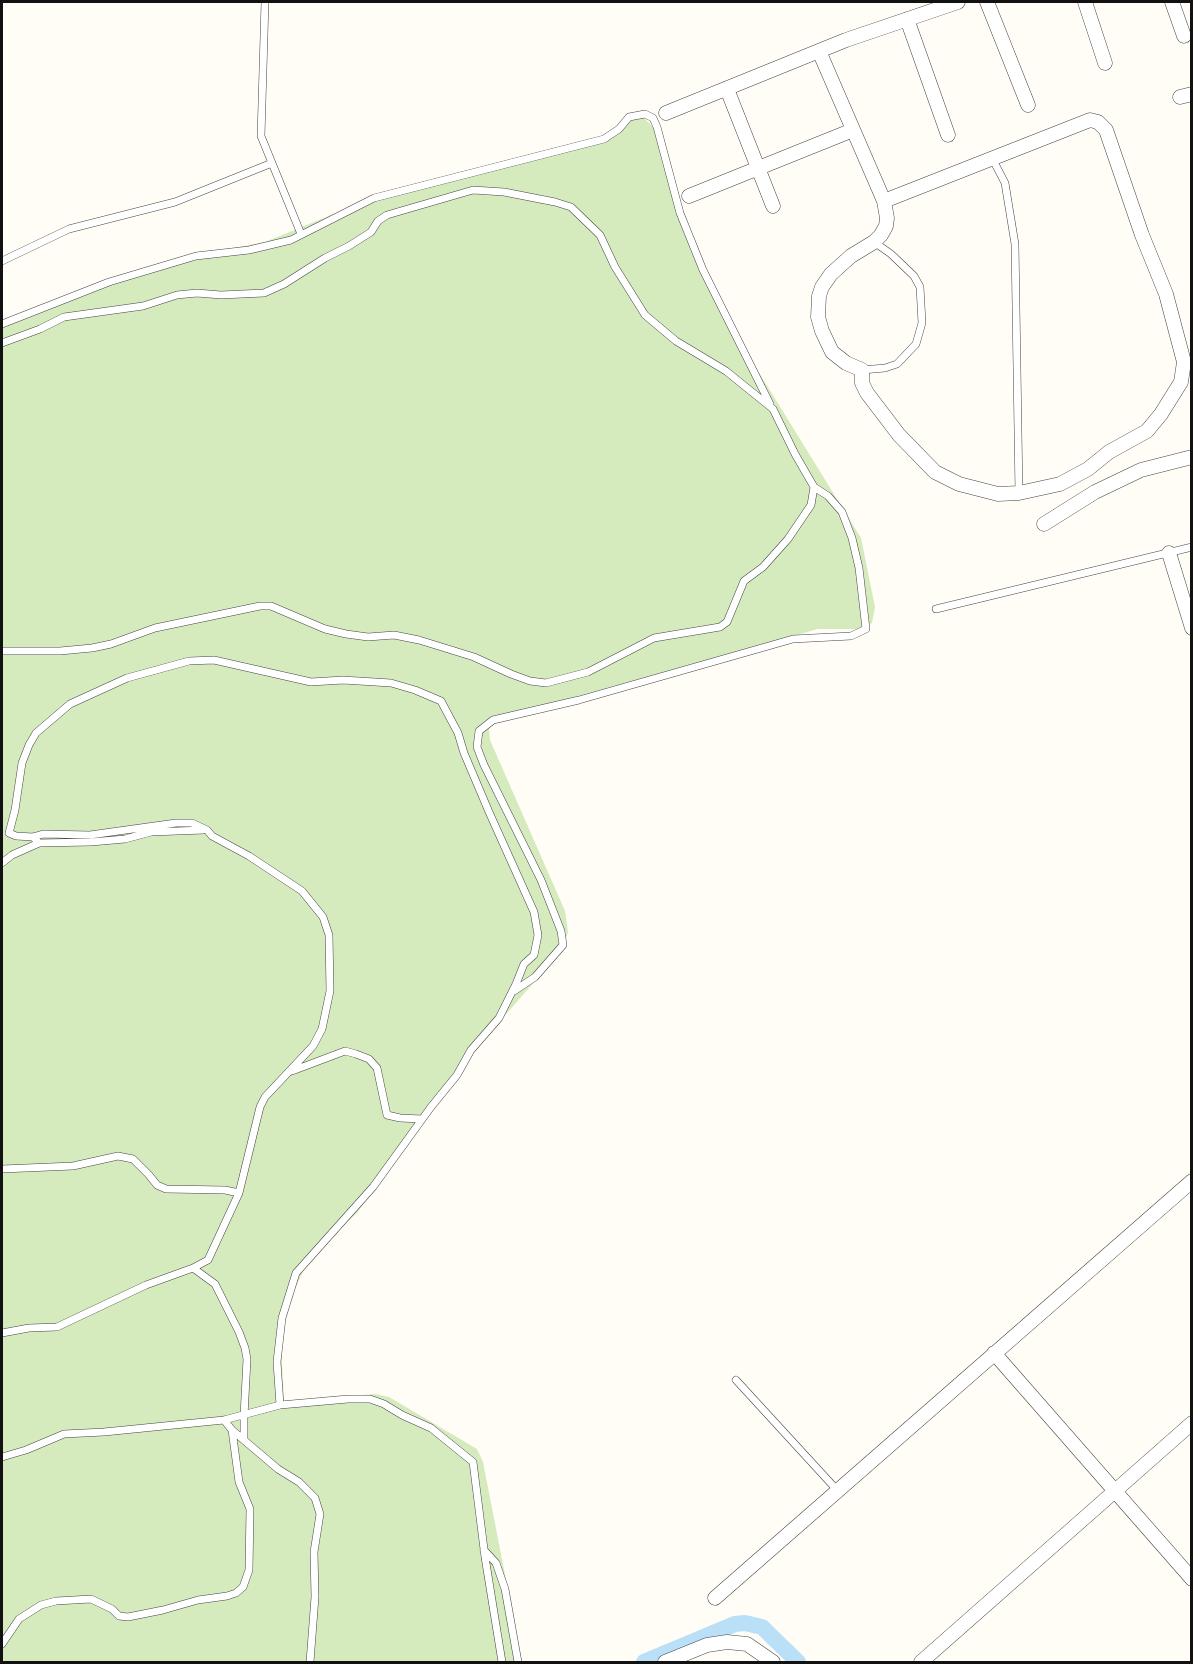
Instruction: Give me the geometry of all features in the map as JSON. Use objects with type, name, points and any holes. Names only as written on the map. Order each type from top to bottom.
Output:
[{"type":"street","points":[[666,113],[819,51],[958,2]]},
{"type":"street","points":[[987,2],[1028,105]]},
{"type":"street","points":[[1085,2],[1105,63]]},
{"type":"street","points":[[1172,2],[1184,36]]},
{"type":"street","points":[[908,19],[948,135]]},
{"type":"street","points":[[819,51],[884,201],[887,218],[881,235],[851,256],[831,274],[819,296],[818,316],[827,344],[838,358],[862,370],[862,383],[873,404],[899,435],[935,472],[959,484],[998,494],[1019,493],[1060,484],[1088,469],[1109,452],[1147,431],[1161,414],[1180,382],[1184,362],[1166,294],[1142,235],[1106,130],[1098,122],[1090,120],[884,201]]},
{"type":"street","points":[[727,89],[773,206]]},
{"type":"street","points":[[689,196],[853,130]]},
{"type":"street","points":[[1044,524],[1095,492],[1141,470],[1191,457]]},
{"type":"street","points":[[1169,553],[1191,628]]},
{"type":"street","points":[[715,1598],[1191,1181]]},
{"type":"street","points":[[994,1353],[1191,1579]]},
{"type":"street","points":[[921,1662],[1191,1423]]},
{"type":"street","points":[[665,1662],[707,1645],[727,1642],[747,1644],[773,1662]]},
{"type":"lane","points":[[265,2],[261,135],[301,234]]},
{"type":"lane","points":[[2,324],[109,282],[196,256],[249,250],[291,240],[374,198],[604,139],[619,129],[629,117],[645,114],[653,118],[680,213],[703,270],[772,410],[814,487],[828,496],[842,512],[859,568],[866,629],[851,636],[793,639],[579,700],[493,720],[479,731],[477,747],[484,765],[541,880],[561,931],[562,945],[535,977],[512,993]]},
{"type":"lane","points":[[992,158],[1005,183],[1015,244],[1019,493]]},
{"type":"lane","points":[[2,261],[69,229],[175,202],[272,163]]},
{"type":"lane","points":[[2,343],[64,317],[143,306],[197,293],[264,293],[284,284],[371,232],[378,221],[387,215],[473,190],[504,192],[571,207],[600,235],[615,267],[645,315],[676,341],[726,371],[772,410]]},
{"type":"lane","points":[[862,370],[885,368],[897,364],[916,344],[922,324],[920,286],[914,276],[891,254],[874,242]]},
{"type":"lane","points":[[2,651],[60,651],[92,648],[111,644],[155,628],[260,606],[271,606],[346,634],[368,637],[394,635],[419,640],[474,657],[530,681],[546,683],[588,672],[654,638],[720,627],[727,622],[744,581],[764,567],[788,539],[811,505],[814,487]]},
{"type":"lane","points":[[936,609],[1191,547]]},
{"type":"lane","points":[[2,1333],[29,1328],[57,1327],[146,1285],[193,1268],[208,1260],[239,1193],[260,1107],[265,1097],[313,1046],[322,1029],[330,991],[329,935],[323,917],[302,891],[249,856],[212,836],[207,830],[192,823],[177,827],[90,835],[42,834],[33,837],[5,833],[15,810],[22,763],[28,745],[36,733],[70,704],[127,678],[189,661],[214,660],[311,682],[343,680],[391,683],[441,701],[458,733],[472,772],[534,912],[538,935],[534,955],[524,964],[500,1018],[471,1050],[457,1075],[373,1187],[296,1273],[282,1318],[278,1347],[280,1405]]},
{"type":"lane","points":[[2,863],[12,855],[39,843],[124,839],[152,829]]},
{"type":"lane","points":[[33,837],[39,843]]},
{"type":"lane","points":[[291,1072],[345,1051],[356,1054],[369,1059],[377,1068],[387,1115],[422,1119]]},
{"type":"lane","points":[[2,1169],[73,1166],[118,1156],[133,1159],[157,1185],[166,1189],[225,1190],[239,1193]]},
{"type":"lane","points":[[193,1268],[214,1284],[245,1348],[247,1359],[244,1438]]},
{"type":"lane","points":[[736,1380],[837,1490]]},
{"type":"lane","points":[[2,1457],[64,1434],[224,1420],[280,1405],[318,1401],[370,1399],[384,1404],[431,1428],[473,1462],[502,1662]]},
{"type":"lane","points":[[224,1420],[232,1430],[278,1469],[299,1482],[315,1498],[320,1514],[314,1552],[315,1597],[310,1662]]},
{"type":"lane","points":[[2,1644],[19,1618],[41,1605],[56,1601],[91,1599],[112,1609],[119,1616],[128,1617],[198,1600],[227,1596],[243,1587],[249,1570],[250,1509],[239,1482],[232,1430]]},
{"type":"lane","points":[[484,1550],[496,1563],[505,1589],[518,1662]]},
{"type":"green space","points":[[643,117],[654,128],[663,165],[693,250],[758,371],[861,538],[875,607],[872,623],[860,629],[818,629],[499,718],[489,729],[490,740],[565,911],[568,932],[563,949],[481,1043],[357,1213],[311,1255],[288,1303],[281,1345],[284,1401],[375,1394],[389,1397],[477,1449],[483,1462],[522,1662],[2,1662],[2,323],[82,289],[223,250],[265,242],[363,202],[600,139],[629,119]]},
{"type":"waterway","points":[[644,1662],[735,1624],[745,1623],[762,1627],[798,1662]]}]
